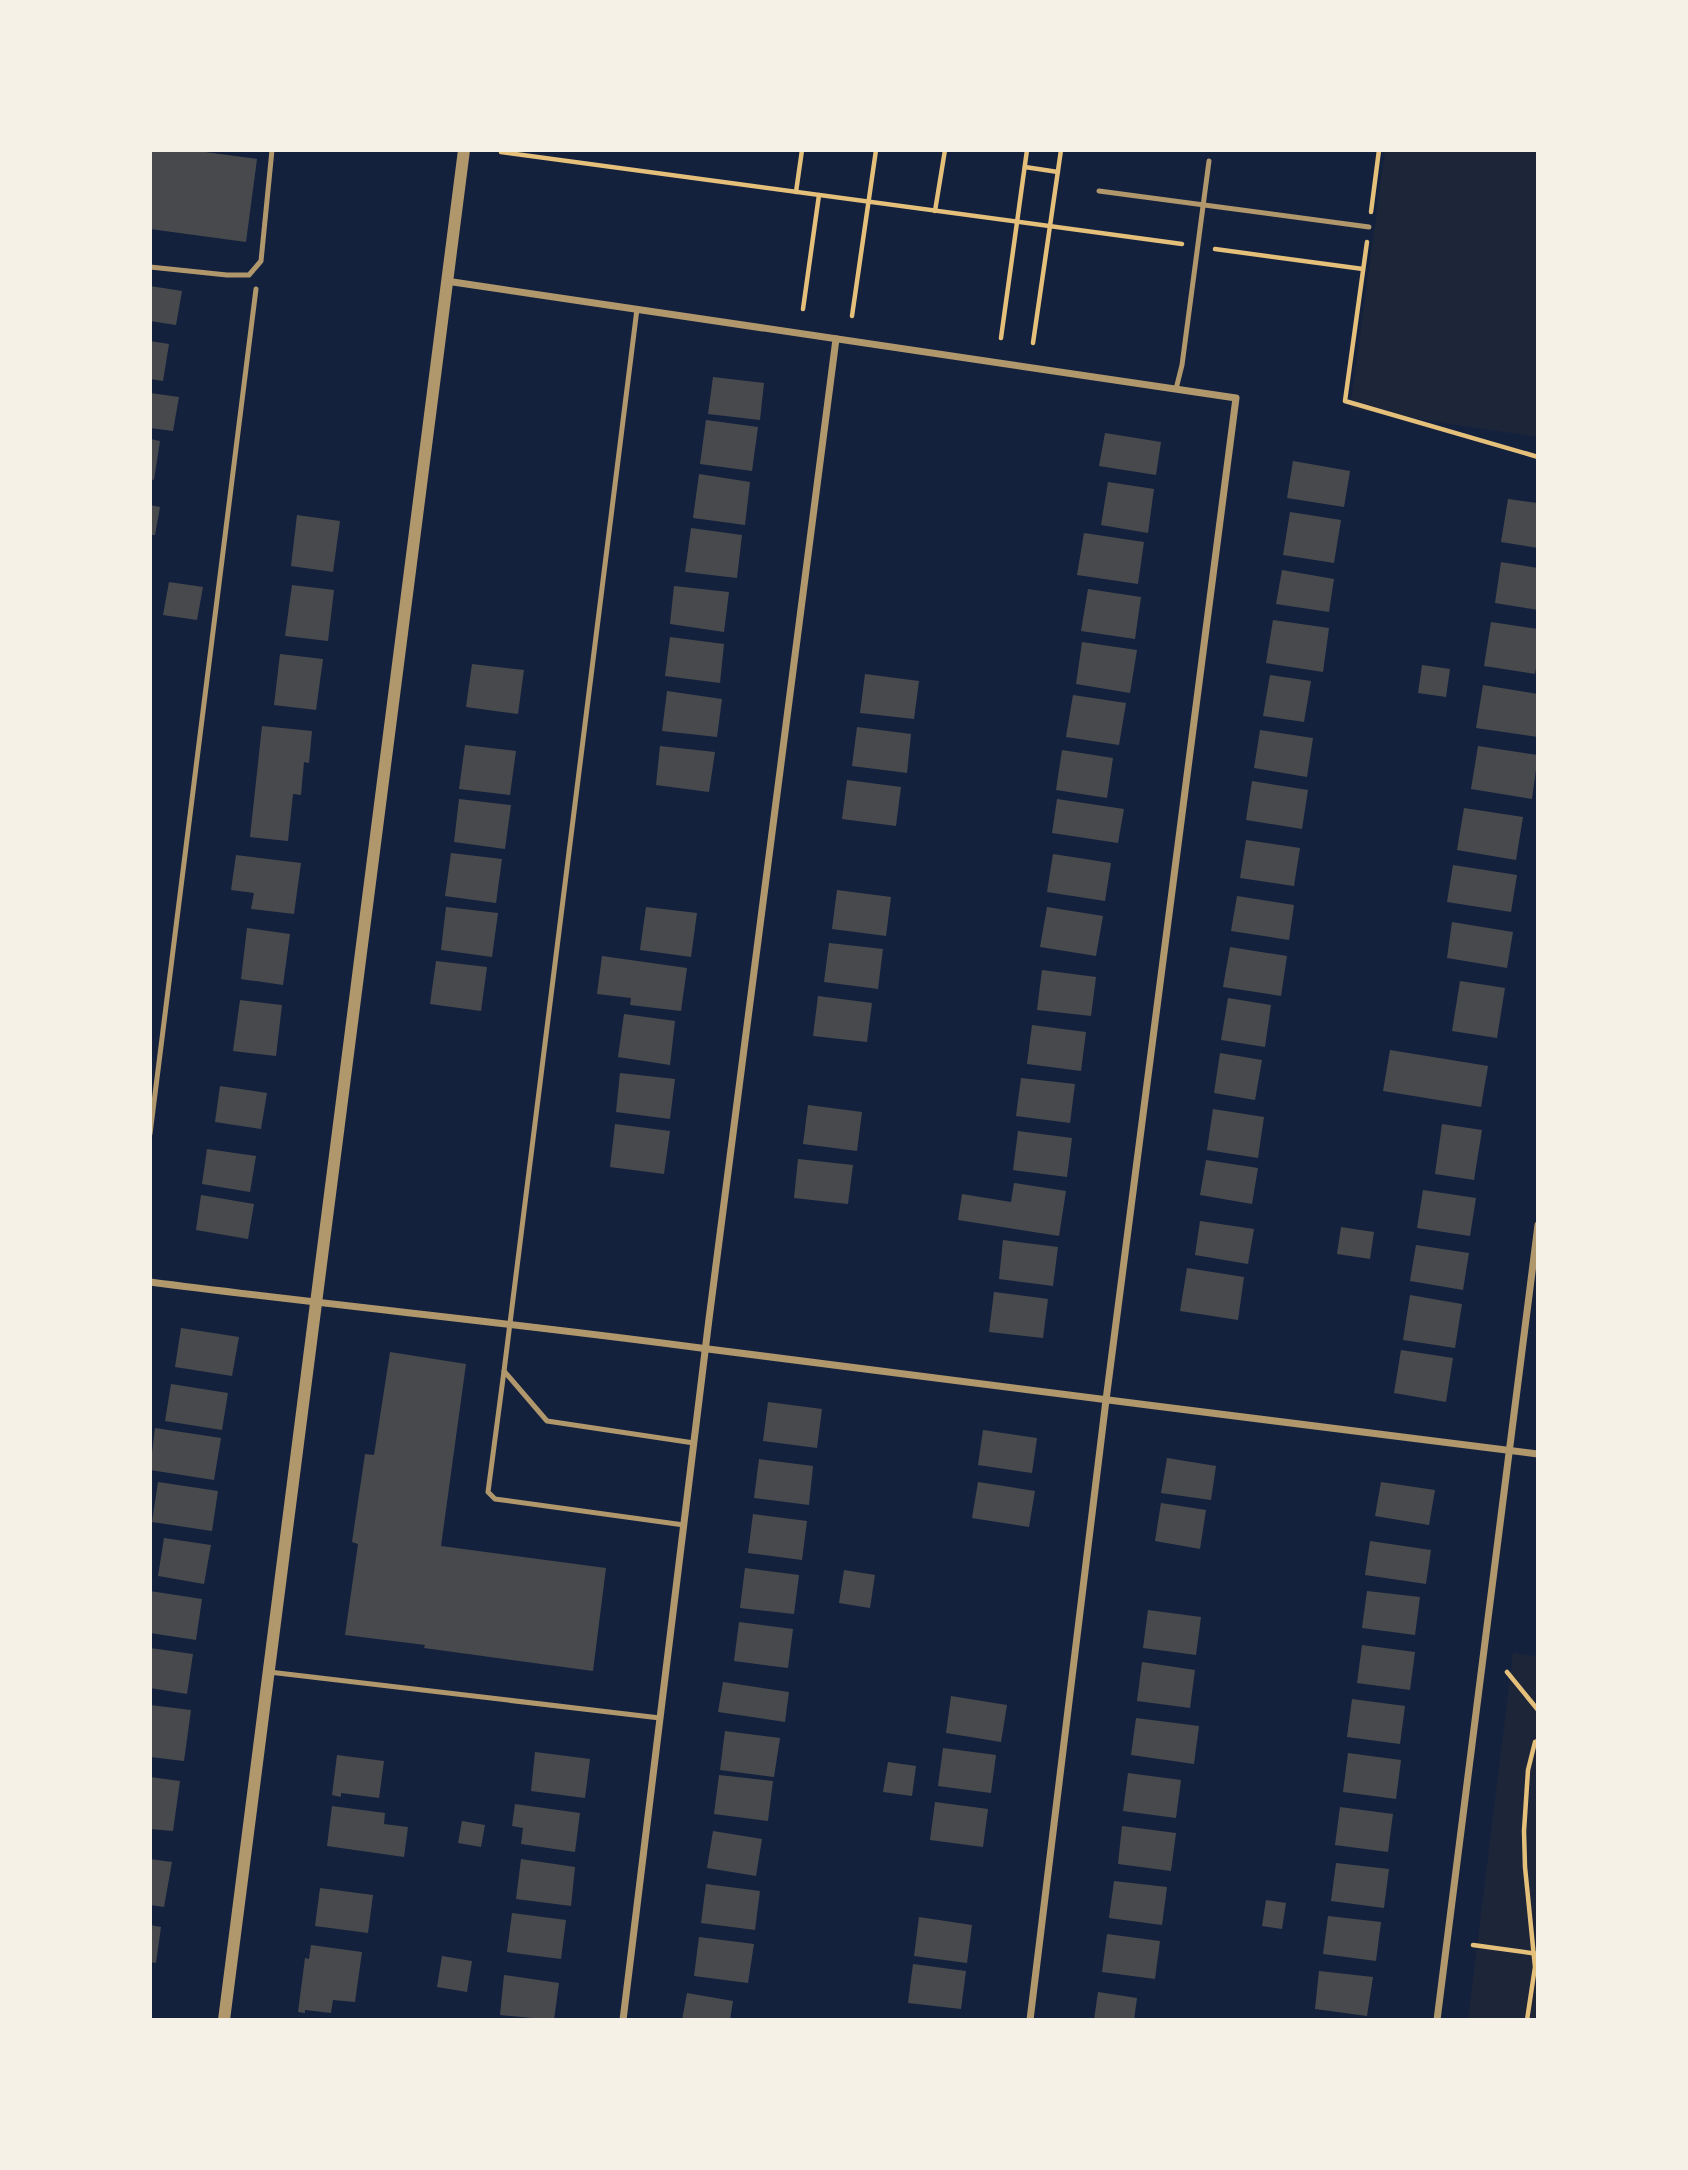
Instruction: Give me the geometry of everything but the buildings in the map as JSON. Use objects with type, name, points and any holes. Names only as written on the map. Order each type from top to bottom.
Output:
[{"type":"street","points":[[225,2020],[464,150]]},
{"type":"street","points":[[446,281],[1236,398],[1106,1401],[1030,2020]]},
{"type":"street","points":[[623,2020],[706,1348],[836,339]]},
{"type":"street","points":[[1437,2020],[1538,1225]]},
{"type":"street","points":[[150,1282],[317,1304],[706,1348],[1538,1454]]},
{"type":"lane","points":[[150,267],[249,275],[261,261],[272,150]]},
{"type":"lane","points":[[1176,389],[1182,365],[1209,161]]},
{"type":"lane","points":[[1099,191],[1368,227]]},
{"type":"lane","points":[[150,1134],[256,289]]},
{"type":"lane","points":[[637,309],[488,1492],[495,1499],[684,1525]]},
{"type":"lane","points":[[504,1371],[547,1421],[694,1443]]},
{"type":"lane","points":[[269,1672],[660,1718]]},
{"type":"path","points":[[796,192],[802,150]]},
{"type":"path","points":[[852,316],[876,150]]},
{"type":"path","points":[[935,211],[945,150]]},
{"type":"path","points":[[1001,338],[1027,150]]},
{"type":"path","points":[[1033,343],[1061,150]]},
{"type":"path","points":[[1379,150],[1345,401],[1538,457]]},
{"type":"path","points":[[501,152],[1363,269]]},
{"type":"path","points":[[1025,167],[1058,173]]},
{"type":"path","points":[[803,309],[819,195]]},
{"type":"path","points":[[1507,1672],[1538,1710]]},
{"type":"path","points":[[1527,2020],[1535,1953],[1524,1867],[1524,1831],[1528,1770],[1535,1742],[1538,1741]]},
{"type":"path","points":[[1473,1945],[1535,1953]]},
{"type":"shaded area","points":[[1385,151],[1537,151],[1537,437],[1350,409]]},
{"type":"shaded area","points":[[1513,1653],[1537,1656],[1537,2019],[1468,2020]]}]
